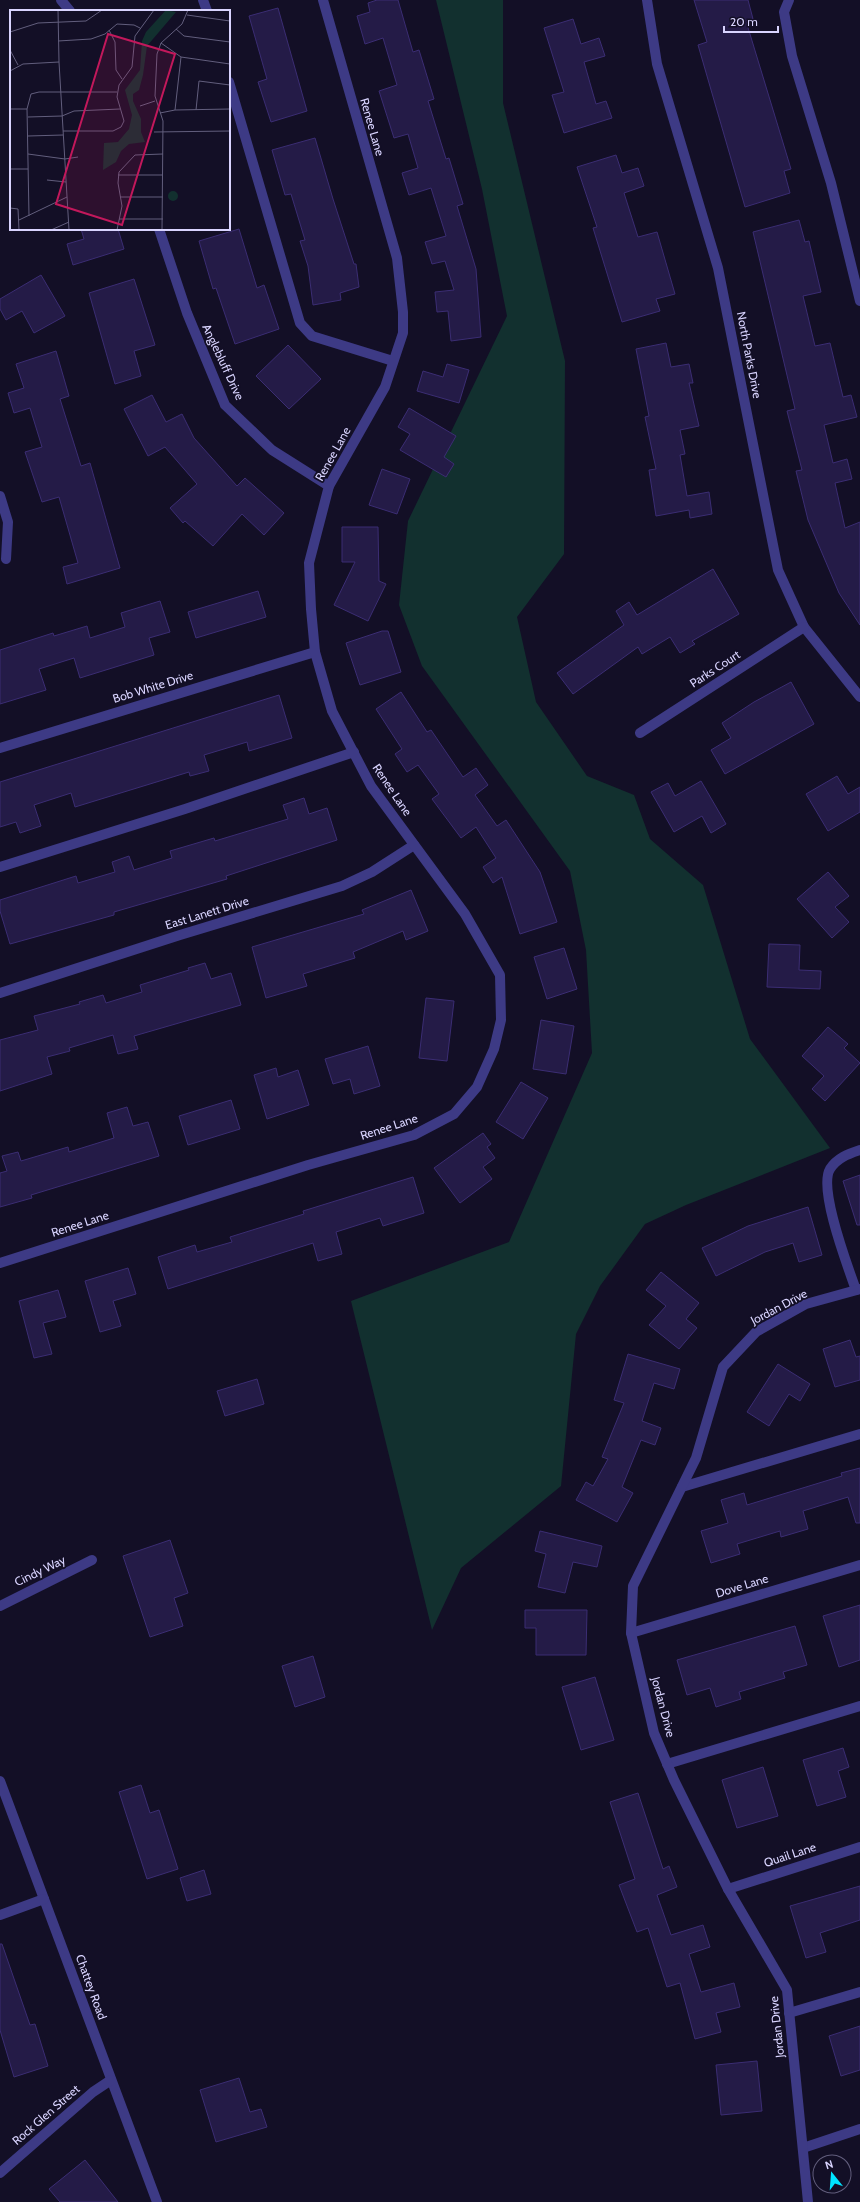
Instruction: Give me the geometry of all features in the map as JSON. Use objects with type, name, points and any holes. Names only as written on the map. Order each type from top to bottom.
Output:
[{"type":"street","points":[[60,0],[69,10]]},
{"type":"street","points":[[203,0],[207,10]]},
{"type":"street","name":"Renee Lane","points":[[0,1263],[308,1165],[414,1135],[454,1114],[477,1087],[494,1049],[501,1020],[500,975],[465,914],[371,786],[332,711],[315,652],[309,563],[328,486],[385,387],[403,333],[403,312],[397,258],[323,0]]},
{"type":"street","name":"North Parks Drive","points":[[647,0],[657,64],[718,268],[778,570],[804,626],[860,698]]},
{"type":"street","points":[[789,0],[784,12],[792,56],[831,183],[860,301]]},
{"type":"street","points":[[230,85],[300,323],[312,336],[393,361]]},
{"type":"street","name":"Anglebluff Drive","points":[[159,230],[187,313],[225,405],[272,450],[328,486]]},
{"type":"street","points":[[0,496],[8,522],[6,559]]},
{"type":"street","name":"Parks Court","points":[[640,733],[804,626]]},
{"type":"street","name":"Bob White Drive","points":[[0,748],[315,652]]},
{"type":"street","points":[[0,867],[185,809],[354,752]]},
{"type":"street","name":"East Lanett Drive","points":[[0,993],[180,935],[342,886],[372,872],[414,845]]},
{"type":"street","points":[[858,1290],[833,1222],[826,1180],[830,1169],[843,1155],[860,1150]]},
{"type":"street","name":"Jordan Drive","points":[[808,2202],[787,1990],[728,1889],[667,1764],[654,1734],[631,1633],[634,1586],[696,1458],[723,1367],[756,1332],[806,1304],[858,1290]]},
{"type":"street","points":[[682,1487],[860,1434]]},
{"type":"street","name":"Cindy Way","points":[[0,1606],[92,1560]]},
{"type":"street","name":"Dove Lane","points":[[631,1633],[860,1565]]},
{"type":"street","points":[[667,1764],[860,1706]]},
{"type":"street","name":"Chattey Road","points":[[0,1781],[157,2202]]},
{"type":"street","name":"Quail Lane","points":[[728,1889],[860,1847]]},
{"type":"street","points":[[0,1915],[44,1899]]},
{"type":"street","points":[[789,2013],[860,1992]]},
{"type":"street","name":"Rock Glen Street","points":[[0,2173],[93,2092],[111,2080]]},
{"type":"street","points":[[803,2148],[860,2130]]},
{"type":"green space","points":[[436,0],[503,0],[503,103],[565,361],[564,554],[517,617],[536,702],[587,776],[634,795],[650,839],[703,885],[750,1039],[830,1148],[686,1205],[645,1224],[600,1286],[576,1334],[561,1486],[461,1568],[432,1630],[351,1301],[509,1242],[592,1053],[586,950],[570,871],[422,666],[399,605],[408,521],[507,316],[482,189]]},
{"type":"building","points":[[377,0],[398,0],[413,52],[419,50],[434,99],[428,101],[446,159],[449,158],[463,204],[457,206],[476,269],[481,337],[451,341],[448,311],[437,312],[435,292],[454,290],[445,261],[432,264],[425,242],[446,236],[431,188],[409,195],[402,173],[418,168],[408,134],[394,138],[379,91],[397,85],[383,38],[365,44],[357,16],[370,12],[368,3]]},
{"type":"building","points":[[694,0],[748,0],[753,19],[746,21],[791,169],[784,171],[790,193],[745,207],[698,45],[707,42]]},
{"type":"building","points":[[278,8],[307,111],[271,122],[258,82],[267,79],[249,16]]},
{"type":"building","points":[[573,19],[581,44],[599,38],[605,56],[584,62],[596,104],[606,101],[612,118],[564,133],[552,95],[564,92],[544,28]]},
{"type":"building","points":[[315,138],[354,264],[356,264],[359,287],[340,293],[341,300],[313,305],[308,266],[300,241],[305,240],[291,194],[285,195],[272,150]]},
{"type":"building","points":[[616,155],[622,173],[638,168],[644,186],[624,193],[638,237],[657,232],[675,294],[656,299],[660,311],[622,322],[593,228],[597,227],[577,167]]},
{"type":"building","points":[[799,220],[805,242],[809,241],[821,292],[803,296],[815,346],[830,343],[843,397],[851,395],[857,417],[824,425],[833,463],[847,459],[852,479],[835,483],[845,528],[860,522],[860,625],[839,593],[808,520],[796,471],[802,470],[787,411],[795,409],[753,232]]},
{"type":"building","points":[[239,229],[257,288],[264,285],[279,329],[235,344],[216,288],[213,289],[199,241]]},
{"type":"building","points":[[81,230],[118,230],[124,249],[73,265],[67,244],[84,239]]},
{"type":"building","points":[[41,275],[65,316],[34,333],[22,311],[6,320],[0,309],[0,299]]},
{"type":"building","points":[[134,279],[155,345],[134,351],[141,376],[115,384],[89,293]]},
{"type":"building","points":[[666,343],[671,367],[689,364],[693,383],[689,383],[699,426],[680,430],[685,454],[680,455],[687,496],[709,492],[712,514],[690,518],[689,510],[656,516],[649,470],[656,469],[645,417],[649,416],[636,349]]},
{"type":"building","points":[[288,345],[321,379],[289,409],[256,376]]},
{"type":"building","points":[[56,351],[69,396],[60,399],[81,466],[90,463],[120,568],[67,584],[63,567],[78,563],[59,497],[42,502],[25,452],[42,447],[30,408],[14,413],[8,393],[24,388],[16,364]]},
{"type":"building","points":[[447,364],[469,370],[459,403],[417,391],[423,371],[443,377]]},
{"type":"building","points":[[152,395],[166,422],[182,414],[194,438],[237,486],[245,478],[284,513],[264,535],[242,514],[213,546],[185,521],[183,523],[170,508],[197,484],[165,447],[148,456],[124,409]]},
{"type":"building","points":[[409,408],[456,436],[444,457],[454,464],[446,477],[400,450],[410,434],[398,427]]},
{"type":"building","points":[[382,469],[410,479],[397,514],[369,505]]},
{"type":"building","points":[[342,527],[378,527],[379,581],[386,584],[368,621],[334,605],[355,562],[342,562]]},
{"type":"building","points":[[713,569],[739,614],[692,641],[695,644],[680,653],[670,637],[642,654],[638,647],[573,694],[557,673],[624,625],[616,611],[629,602],[637,615]]},
{"type":"building","points":[[258,591],[266,617],[196,638],[188,612]]},
{"type":"building","points":[[160,601],[170,632],[149,638],[154,655],[80,678],[74,658],[39,669],[46,690],[0,704],[0,650],[53,633],[54,636],[87,626],[90,638],[125,627],[121,613]]},
{"type":"building","points":[[382,631],[388,631],[401,672],[360,685],[346,643]]},
{"type":"building","points":[[791,682],[814,724],[725,774],[711,750],[731,738],[722,723],[754,702]]},
{"type":"building","points":[[401,692],[427,732],[431,730],[463,777],[476,768],[488,785],[475,795],[497,826],[506,820],[540,872],[557,922],[520,934],[502,877],[493,883],[483,867],[496,858],[476,827],[461,838],[432,799],[439,794],[418,765],[407,772],[395,754],[402,749],[376,709]]},
{"type":"building","points":[[279,695],[292,738],[249,751],[247,742],[204,755],[209,771],[190,776],[189,772],[75,807],[71,793],[34,805],[41,826],[20,833],[16,822],[0,827],[0,782]]},
{"type":"building","points":[[837,776],[848,794],[860,787],[860,812],[828,831],[806,794]]},
{"type":"building","points":[[701,781],[726,824],[711,833],[702,816],[674,832],[651,792],[668,783],[675,796]]},
{"type":"building","points":[[304,798],[309,814],[327,808],[337,840],[226,876],[227,879],[114,912],[114,915],[10,944],[0,911],[0,900],[76,876],[78,883],[115,872],[112,862],[129,856],[134,870],[172,858],[170,851],[214,838],[215,841],[288,819],[283,805]]},
{"type":"building","points":[[828,872],[849,896],[835,907],[849,922],[832,938],[797,899]]},
{"type":"building","points":[[411,890],[428,931],[406,940],[403,931],[353,952],[355,958],[303,974],[307,986],[266,998],[252,947],[364,914],[362,910]]},
{"type":"building","points":[[769,944],[800,945],[799,970],[821,971],[820,989],[767,987]]},
{"type":"building","points":[[564,948],[577,989],[547,999],[534,957]]},
{"type":"building","points":[[205,963],[211,979],[231,973],[241,1005],[134,1036],[138,1049],[118,1054],[113,1035],[69,1048],[70,1051],[47,1057],[52,1074],[0,1091],[0,1040],[38,1030],[34,1016],[80,1004],[79,1002],[103,995],[106,1003],[142,992],[140,985],[189,970],[188,968]]},
{"type":"building","points":[[426,998],[454,1001],[447,1061],[419,1058]]},
{"type":"building","points":[[541,1020],[574,1026],[566,1074],[533,1069]]},
{"type":"building","points":[[828,1027],[848,1044],[844,1048],[860,1063],[825,1101],[812,1089],[824,1076],[802,1056]]},
{"type":"building","points":[[368,1046],[380,1086],[354,1094],[350,1079],[333,1084],[325,1059]]},
{"type":"building","points":[[276,1068],[278,1077],[298,1070],[309,1105],[267,1119],[254,1075]]},
{"type":"building","points":[[521,1082],[548,1098],[523,1139],[496,1122]]},
{"type":"building","points":[[231,1100],[240,1129],[188,1145],[179,1116]]},
{"type":"building","points":[[127,1107],[133,1126],[148,1122],[159,1156],[31,1195],[32,1198],[0,1207],[0,1173],[7,1171],[2,1156],[18,1152],[21,1161],[68,1147],[69,1152],[114,1138],[107,1113]]},
{"type":"building","points":[[483,1133],[491,1144],[487,1147],[495,1158],[483,1167],[492,1179],[460,1203],[434,1168]]},
{"type":"building","points":[[860,1175],[860,1225],[857,1225],[843,1181]]},
{"type":"building","points":[[413,1177],[424,1213],[383,1226],[380,1218],[336,1232],[342,1254],[318,1261],[313,1243],[168,1289],[158,1257],[195,1245],[197,1252],[232,1242],[230,1237],[304,1214],[303,1211]]},
{"type":"building","points":[[808,1207],[822,1255],[799,1262],[793,1243],[765,1252],[716,1276],[702,1248],[748,1226]]},
{"type":"building","points":[[128,1268],[136,1294],[113,1301],[121,1326],[100,1332],[85,1281]]},
{"type":"building","points":[[661,1272],[699,1303],[686,1319],[697,1328],[679,1349],[649,1325],[666,1306],[646,1290]]},
{"type":"building","points":[[58,1290],[66,1317],[43,1323],[52,1354],[34,1358],[19,1301]]},
{"type":"building","points":[[850,1340],[856,1357],[860,1356],[860,1380],[835,1387],[823,1349]]},
{"type":"building","points":[[628,1354],[680,1369],[674,1389],[654,1383],[642,1421],[661,1428],[655,1445],[641,1440],[622,1487],[633,1493],[617,1522],[576,1500],[586,1482],[593,1486],[608,1459],[602,1457],[624,1403],[614,1400]]},
{"type":"building","points":[[778,1364],[810,1384],[800,1401],[789,1394],[769,1426],[747,1412]]},
{"type":"building","points":[[257,1379],[264,1404],[225,1416],[217,1391]]},
{"type":"building","points":[[860,1468],[860,1523],[856,1523],[848,1497],[803,1511],[808,1529],[781,1537],[780,1531],[737,1544],[740,1554],[711,1563],[701,1531],[728,1523],[721,1500],[744,1493],[747,1505],[842,1476],[841,1473]]},
{"type":"building","points":[[540,1531],[602,1546],[597,1567],[573,1562],[565,1593],[538,1587],[546,1554],[535,1551]]},
{"type":"building","points":[[170,1540],[188,1593],[174,1598],[183,1626],[150,1637],[123,1556]]},
{"type":"building","points":[[860,1605],[860,1660],[839,1667],[823,1616]]},
{"type":"building","points":[[525,1610],[587,1610],[586,1655],[536,1655],[536,1628],[525,1628]]},
{"type":"building","points":[[795,1626],[807,1665],[783,1672],[785,1678],[739,1692],[741,1699],[716,1707],[710,1688],[687,1695],[677,1660]]},
{"type":"building","points":[[313,1656],[325,1697],[295,1707],[282,1666]]},
{"type":"building","points":[[595,1677],[614,1740],[581,1750],[562,1687]]},
{"type":"building","points":[[843,1748],[849,1767],[838,1771],[846,1797],[817,1806],[803,1760]]},
{"type":"building","points":[[763,1767],[778,1816],[737,1828],[722,1780]]},
{"type":"building","points":[[141,1785],[150,1813],[159,1810],[178,1869],[147,1879],[119,1792]]},
{"type":"building","points":[[638,1793],[663,1869],[669,1866],[677,1887],[657,1895],[671,1935],[703,1925],[710,1947],[689,1954],[701,1992],[734,1983],[740,2007],[716,2013],[721,2032],[695,2039],[680,1983],[667,1987],[648,1928],[637,1932],[619,1885],[635,1879],[610,1802]]},
{"type":"building","points":[[204,1870],[211,1894],[187,1901],[180,1878]]},
{"type":"building","points":[[860,1886],[860,1920],[820,1933],[826,1952],[806,1958],[790,1906]]},
{"type":"building","points":[[0,1944],[2,1944],[30,2025],[35,2024],[48,2066],[14,2077],[0,2030]]},
{"type":"building","points":[[860,2026],[860,2070],[841,2076],[829,2036]]},
{"type":"building","points":[[757,2061],[762,2111],[721,2115],[716,2065]]},
{"type":"building","points":[[239,2078],[250,2112],[261,2109],[267,2127],[216,2142],[200,2090]]},
{"type":"building","points":[[85,2160],[118,2202],[60,2202],[49,2189]]}]
